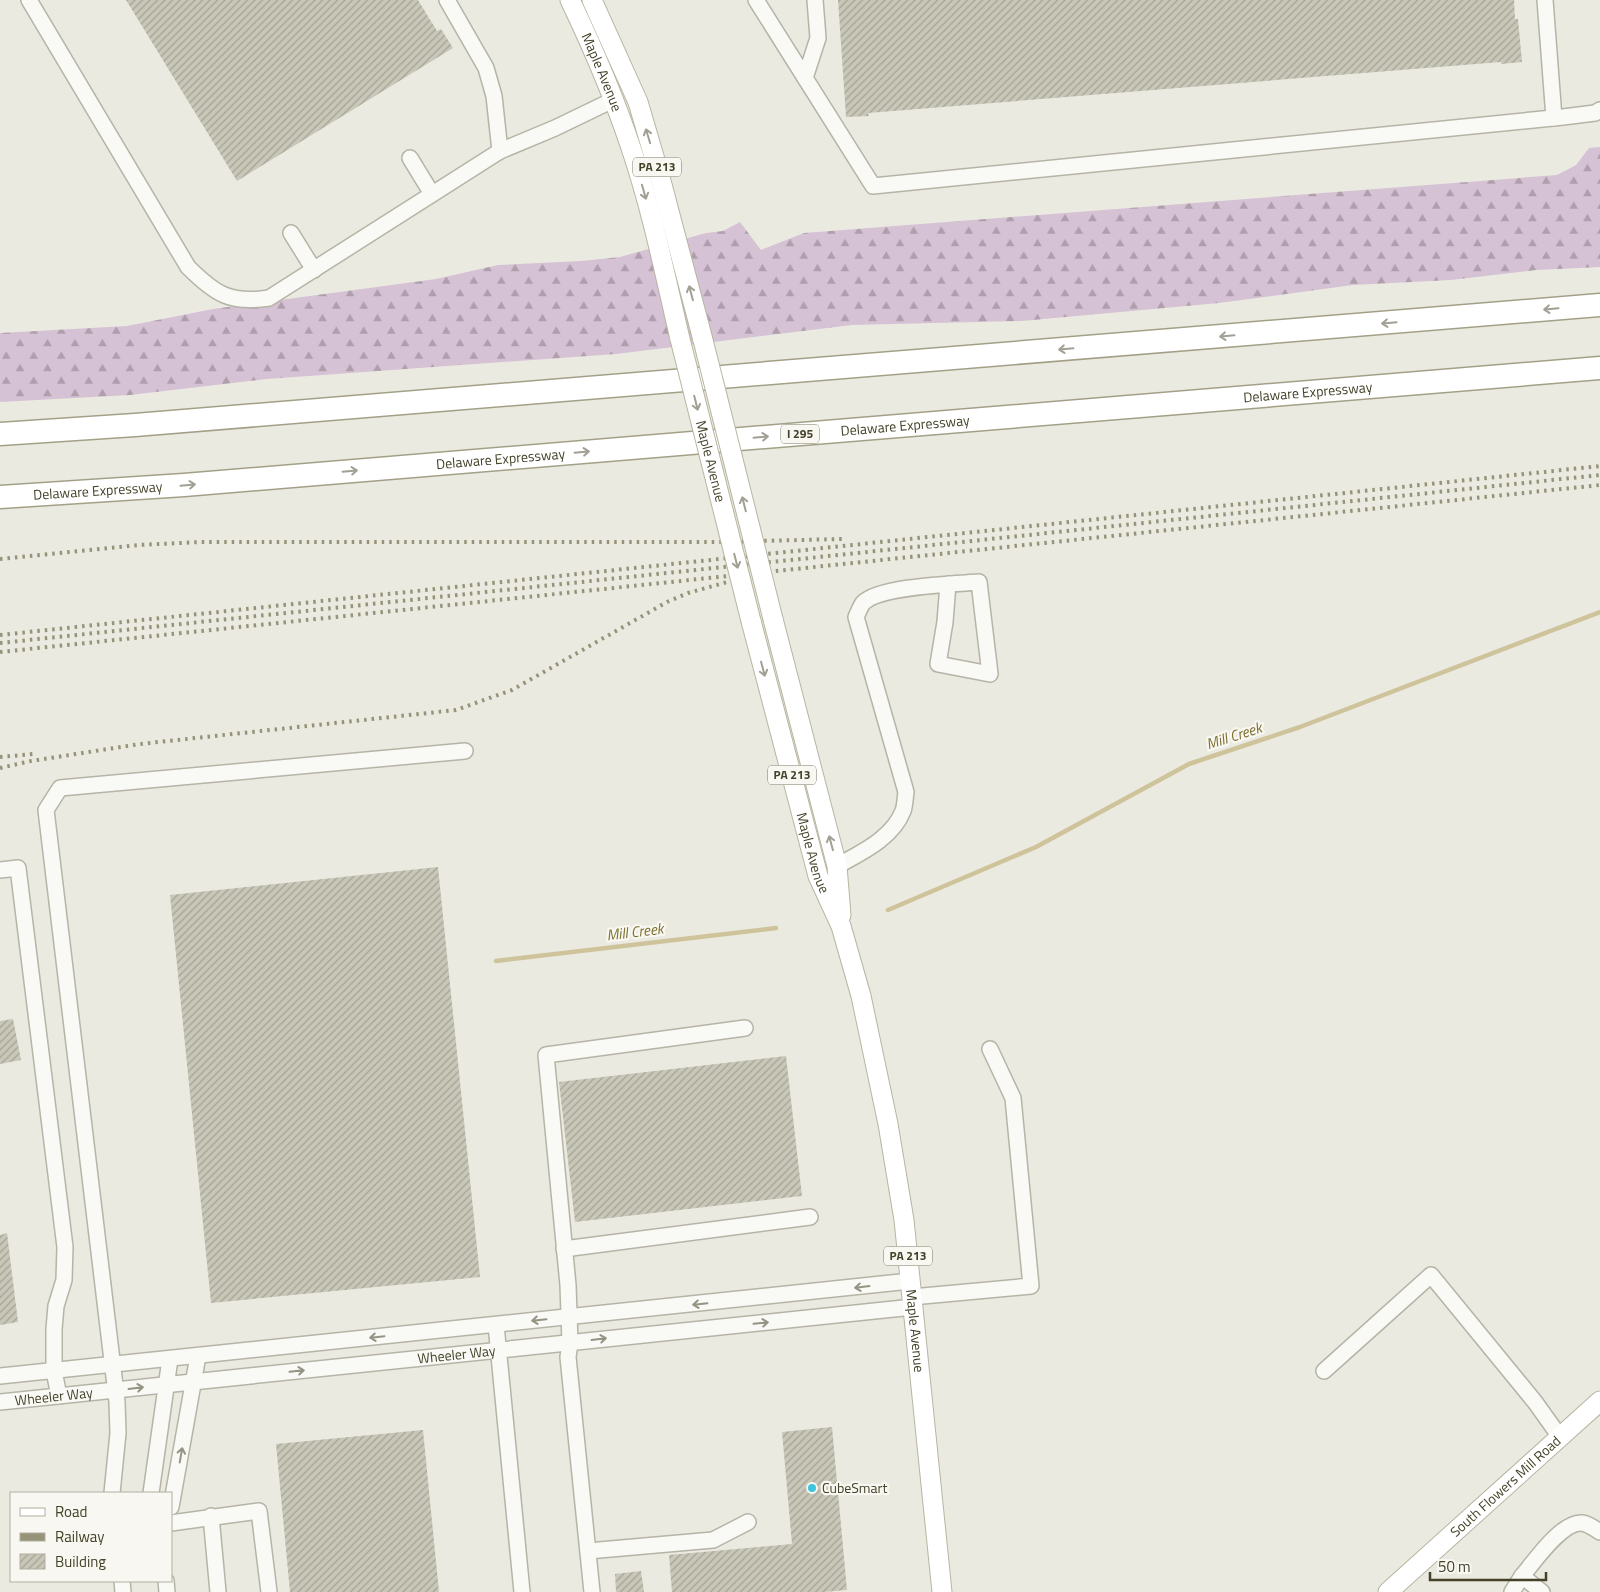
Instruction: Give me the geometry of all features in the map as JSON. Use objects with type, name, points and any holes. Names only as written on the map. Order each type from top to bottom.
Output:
[{"type":"highway","points":[[0,434],[145,425],[1600,305]]},
{"type":"highway","name":"Delaware Expressway","points":[[0,496],[184,485],[1600,368]]},
{"type":"main road","name":"Maple Avenue","points":[[570,0],[613,100],[631,149],[646,202],[751,622],[818,876],[842,926]]},
{"type":"main road","name":"Maple Avenue","points":[[592,0],[638,102],[660,177],[837,866],[842,926],[861,996],[888,1124],[904,1220],[942,1592]]},
{"type":"main road","name":"South Flowers Mill Road","points":[[1388,1592],[1600,1401]]},
{"type":"street","points":[[29,0],[188,267],[208,287],[229,298],[252,301],[269,298],[500,151],[555,128],[613,100]]},
{"type":"street","points":[[447,0],[486,68],[494,96],[500,151]]},
{"type":"street","points":[[756,0],[873,186],[1554,118],[1595,113],[1600,110]]},
{"type":"street","points":[[804,0],[817,21]]},
{"type":"street","points":[[805,78],[818,38],[815,0]]},
{"type":"street","points":[[1545,0],[1554,118]]},
{"type":"street","points":[[410,158],[432,194]]},
{"type":"street","points":[[291,233],[314,270]]},
{"type":"street","points":[[837,866],[873,845],[889,832],[903,811],[906,792],[856,617],[862,604],[879,593],[948,584],[979,582],[990,674],[938,664],[945,622],[948,584]]},
{"type":"street","points":[[112,1492],[118,1433],[115,1390],[46,810],[60,788],[465,750]]},
{"type":"street","points":[[0,870],[18,868],[66,1247],[64,1280],[56,1306],[54,1371],[59,1396]]},
{"type":"street","points":[[592,1592],[568,1357],[570,1343],[569,1317],[546,1055],[745,1028]]},
{"type":"street","points":[[912,1295],[1031,1286],[1013,1098],[990,1049]]},
{"type":"street","points":[[564,1249],[810,1217]]},
{"type":"street","points":[[1324,1371],[1430,1275],[1535,1402],[1560,1437]]},
{"type":"street","name":"Wheeler Way","points":[[0,1376],[569,1317],[912,1295]]},
{"type":"street","name":"Wheeler Way","points":[[0,1402],[570,1343],[912,1295]]},
{"type":"street","points":[[496,1325],[522,1592]]},
{"type":"street","points":[[172,1502],[198,1356]]},
{"type":"street","points":[[151,1492],[170,1359]]},
{"type":"street","points":[[24,1374],[27,1399]]},
{"type":"street","points":[[172,1523],[211,1516],[259,1511],[268,1592]]},
{"type":"street","points":[[211,1516],[218,1592]]},
{"type":"street","points":[[588,1551],[713,1540],[748,1522]]},
{"type":"street","points":[[1512,1592],[1522,1576],[1549,1544],[1566,1528],[1582,1523],[1600,1532]]},
{"type":"street","points":[[1522,1576],[1542,1592]]},
{"type":"green space","points":[[1600,147],[1600,267],[1536,270],[1451,280],[1353,285],[1219,303],[1022,321],[852,325],[616,354],[267,379],[130,395],[0,402],[0,333],[127,326],[213,309],[436,279],[498,265],[620,257],[706,233],[723,231],[740,222],[761,250],[804,233],[1557,175],[1576,165],[1589,148]]},
{"type":"building","points":[[126,0],[418,0],[437,31],[441,29],[453,48],[237,181]]},
{"type":"building","points":[[838,0],[1514,0],[1515,19],[1518,19],[1522,62],[1501,64],[1501,62],[868,113],[869,116],[846,117]]},
{"type":"building","points":[[438,867],[480,1277],[211,1303],[170,895]]},
{"type":"building","points":[[13,1019],[21,1060],[0,1064],[0,1021]]},
{"type":"building","points":[[786,1056],[802,1196],[575,1222],[559,1082]]},
{"type":"building","points":[[7,1233],[18,1322],[0,1325],[0,1235]]},
{"type":"building","name":"CubeSmart","points":[[832,1427],[847,1590],[824,1592],[672,1592],[669,1555],[792,1544],[782,1432]]},
{"type":"building","points":[[423,1430],[439,1592],[290,1592],[276,1444]]},
{"type":"building","points":[[641,1571],[644,1592],[616,1592],[615,1574]]},
{"type":"waterway","name":"Mill Creek","points":[[888,910],[1036,847],[1189,764],[1300,727],[1600,612]]},
{"type":"waterway","name":"Mill Creek","points":[[496,961],[776,928]]},
{"type":"railway","points":[[0,635],[1600,466]]},
{"type":"railway","points":[[0,643],[1600,475]]},
{"type":"railway","points":[[0,652],[1600,485]]},
{"type":"railway","points":[[0,559],[139,545],[200,542],[716,542],[842,539]]},
{"type":"railway","points":[[0,768],[31,761],[140,744],[456,710],[512,690],[667,602],[688,593],[731,581]]},
{"type":"railway","points":[[0,757],[33,754]]},
{"type":"place","name":"CubeSmart","points":[[812,1488]]}]
